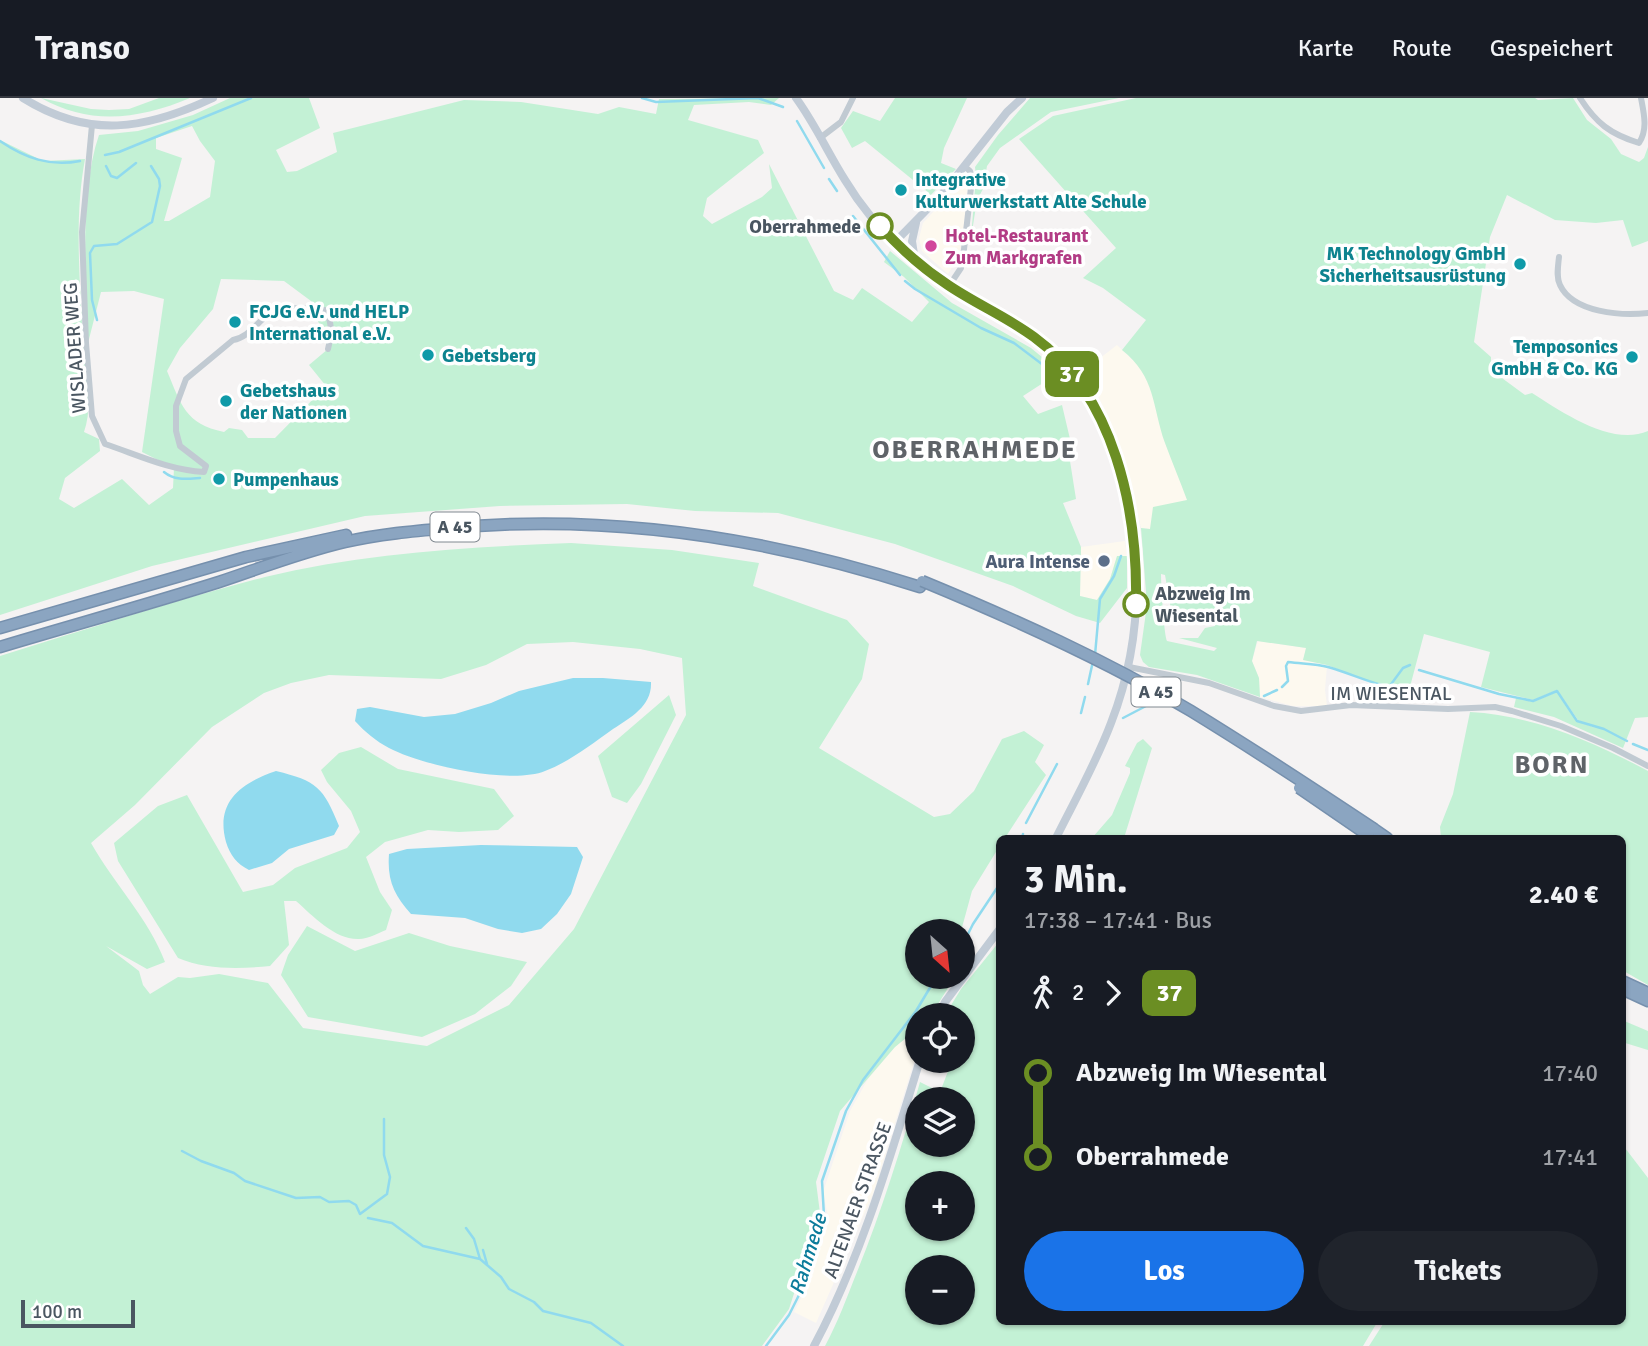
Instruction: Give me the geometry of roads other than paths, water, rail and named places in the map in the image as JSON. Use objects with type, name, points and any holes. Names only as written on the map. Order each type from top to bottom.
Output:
[{"type":"highway","name":"A 45","points":[[0,628],[246,557],[315,541],[431,523],[558,518],[624,521],[729,533],[786,543],[921,584],[999,613],[1084,653],[1178,704],[1372,835]]},
{"type":"highway","name":"A 45","points":[[0,647],[346,542],[412,531],[500,523],[621,526],[729,538],[781,548],[921,584]]},
{"type":"highway","points":[[1626,983],[1648,993]]},
{"type":"highway","points":[[1626,991],[1648,1001]]},
{"type":"main road","points":[[23,98],[50,113],[92,125],[132,125],[178,113],[213,98]]},
{"type":"main road","points":[[796,98],[866,211],[895,242],[949,286],[1035,337],[1061,360],[1091,400],[1119,468],[1135,548],[1136,606],[1129,667],[1111,726],[1057,835]]},
{"type":"main road","points":[[895,242],[1022,98]]},
{"type":"main road","points":[[915,261],[912,241],[916,221]]},
{"type":"main road","points":[[945,1003],[996,934]]},
{"type":"main road","name":"ALTENAER STRASSE","points":[[814,1346],[842,1288],[866,1228],[916,1073]]},
{"type":"street","points":[[820,138],[841,121],[853,98]]},
{"type":"street","points":[[1580,98],[1592,117],[1605,128],[1639,143],[1646,128],[1642,98]]},
{"type":"street","name":"WISLADER WEG","points":[[92,125],[82,232],[92,416],[105,444],[144,460],[204,472],[206,466],[180,446],[176,432],[176,406],[186,379],[270,314],[286,309],[326,310],[331,327],[328,348]]},
{"type":"street","points":[[949,286],[961,268],[967,239],[972,179],[970,171],[964,166]]},
{"type":"street","points":[[1559,257],[1557,272],[1560,285],[1569,297],[1601,311],[1629,315],[1648,313]]},
{"type":"street","name":"IM WIESENTAL","points":[[1129,667],[1209,683],[1274,706],[1301,711],[1351,705],[1448,709],[1495,707],[1561,726],[1648,766]]},
{"type":"water","points":[[573,678],[651,682],[648,698],[627,720],[563,763],[530,775],[489,774],[422,761],[384,745],[355,721],[357,709],[370,707],[424,717],[455,714],[519,691]]},
{"type":"water","points":[[276,771],[301,778],[317,788],[328,802],[339,826],[334,835],[289,849],[272,863],[249,870],[238,862],[230,851],[226,842],[224,816],[228,805],[242,788]]},
{"type":"water","points":[[481,845],[577,847],[583,857],[571,894],[557,914],[541,929],[522,933],[498,929],[465,918],[411,914],[400,900],[389,872],[389,854],[407,849]]},
{"type":"waterway","name":"Rahmede","points":[[105,155],[119,152],[251,98]]},
{"type":"waterway","name":"Rahmede","points":[[642,98],[656,102],[758,98],[783,107]]},
{"type":"waterway","name":"Rahmede","points":[[797,121],[824,168]]},
{"type":"waterway","name":"Rahmede","points":[[0,141],[38,160],[58,163],[80,161]]},
{"type":"waterway","points":[[106,166],[111,176],[117,178],[136,163]]},
{"type":"waterway","points":[[97,320],[92,300],[90,253],[94,246],[117,244],[152,222],[160,186],[151,166]]},
{"type":"waterway","name":"Rahmede","points":[[829,179],[837,191]]},
{"type":"waterway","name":"Rahmede","points":[[853,216],[900,275]]},
{"type":"waterway","name":"Rahmede","points":[[905,281],[981,328],[1014,343],[1059,377]]},
{"type":"waterway","points":[[164,472],[177,478],[200,478]]},
{"type":"waterway","name":"Rahmede","points":[[1095,655],[1100,599],[1114,576],[1121,556]]},
{"type":"waterway","name":"Rahmede","points":[[1088,684],[1093,661]]},
{"type":"waterway","points":[[1282,687],[1288,681],[1288,662],[1336,669],[1389,687],[1403,668],[1410,665]]},
{"type":"waterway","points":[[1419,670],[1499,694],[1533,701],[1557,691],[1577,721],[1604,729],[1627,741]]},
{"type":"waterway","points":[[1389,687],[1412,692]]},
{"type":"waterway","points":[[1264,696],[1277,690]]},
{"type":"waterway","name":"Rahmede","points":[[1081,713],[1085,697]]},
{"type":"waterway","points":[[1123,718],[1146,706]]},
{"type":"waterway","points":[[1633,744],[1648,750]]},
{"type":"waterway","name":"Rahmede","points":[[1026,823],[1057,764]]},
{"type":"waterway","name":"Rahmede","points":[[975,921],[996,890]]},
{"type":"waterway","name":"Rahmede","points":[[766,1346],[789,1315],[801,1291],[824,1216],[822,1181],[846,1111],[863,1080],[916,1011],[929,989]]},
{"type":"waterway","points":[[182,1151],[234,1173],[245,1181],[296,1198],[320,1197],[329,1202],[349,1201],[356,1205],[360,1214],[387,1194],[390,1177],[384,1155],[384,1119]]},
{"type":"waterway","points":[[368,1218],[392,1223],[423,1246],[480,1259],[501,1277],[509,1289],[534,1302],[543,1311],[591,1323],[623,1346]]},
{"type":"waterway","points":[[466,1228],[474,1239],[480,1259]]},
{"type":"waterway","points":[[483,1250],[487,1264]]},
{"type":"place","name":"Integrative Kulturwerkstatt Alte Schule","points":[[901,190]]},
{"type":"place","name":"Oberrahmede","points":[[880,226]]},
{"type":"place","name":"Hotel-Restaurant Zum Markgrafen","points":[[931,246]]},
{"type":"place","name":"MK Technology GmbH Sicherheitsausrüstung","points":[[1520,264]]},
{"type":"place","name":"FCJG e.V. und HELP International e.V.","points":[[235,322]]},
{"type":"place","name":"Gebetsberg","points":[[428,355]]},
{"type":"place","name":"Temposonics GmbH & Co. KG","points":[[1632,357]]},
{"type":"place","name":"Gebetshaus der Nationen","points":[[226,401]]},
{"type":"place","name":"Pumpenhaus","points":[[219,479]]},
{"type":"place","name":"Aura Intense","points":[[1104,561]]},
{"type":"place","name":"Abzweig Im Wiesental","points":[[1136,604]]},
{"type":"district","name":"OBERRAHMEDE","points":[[975,449]]},
{"type":"district","name":"BORN","points":[[1552,764]]}]
